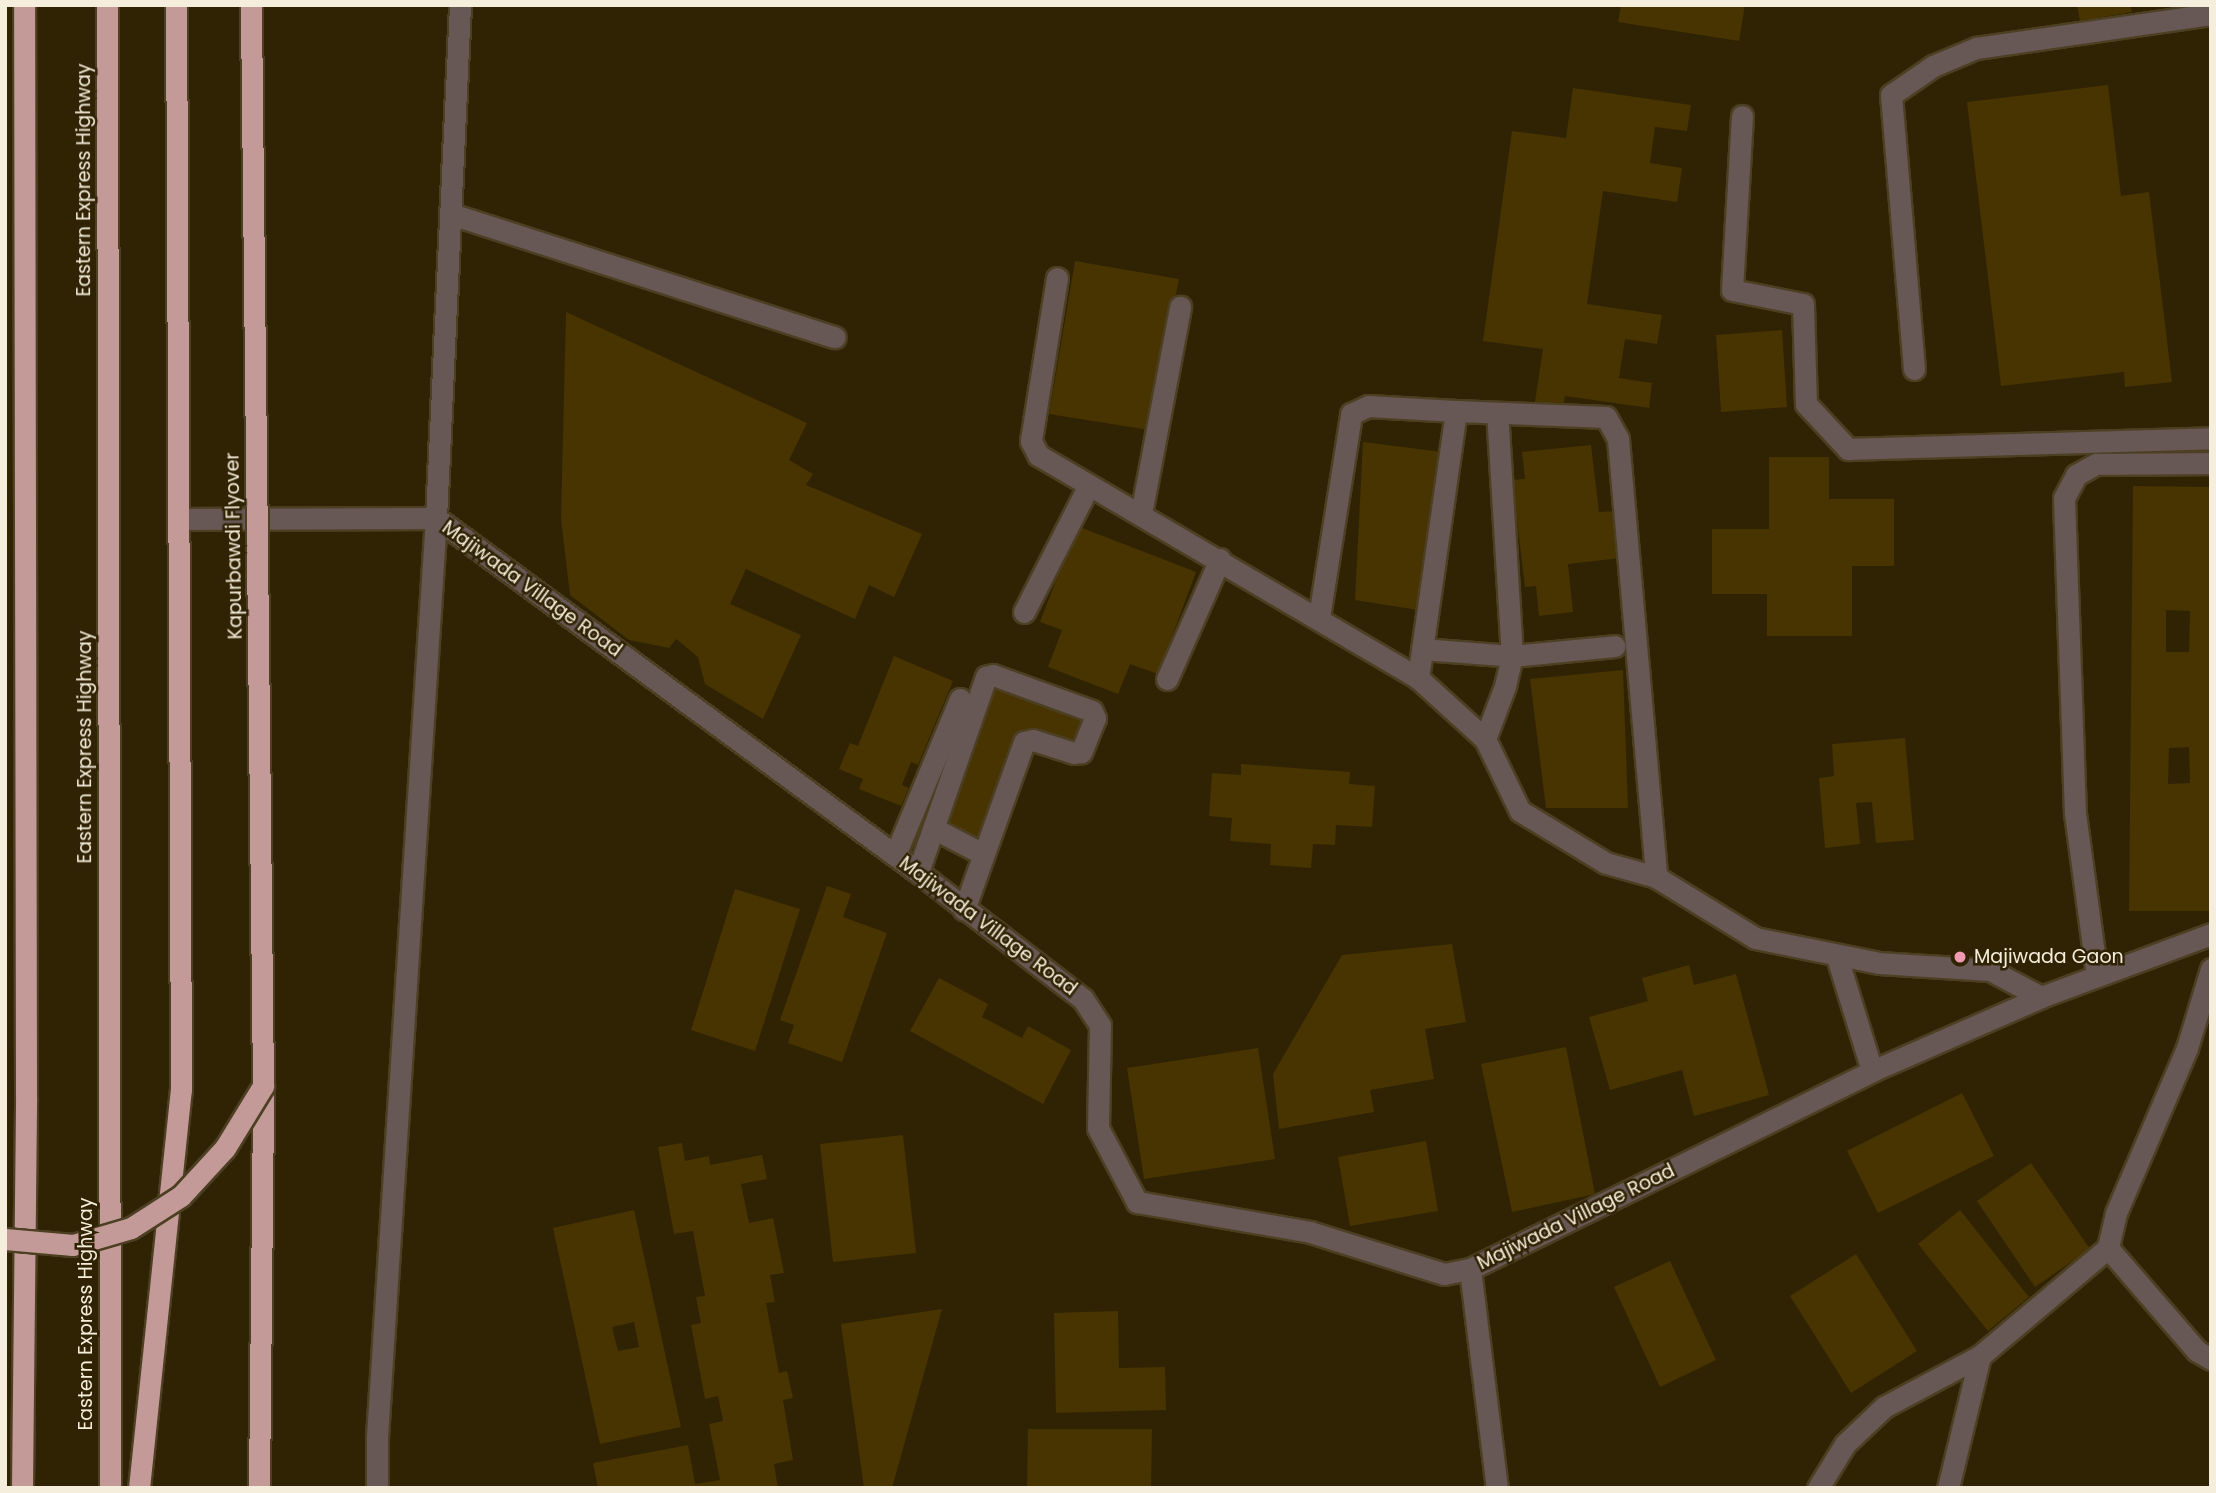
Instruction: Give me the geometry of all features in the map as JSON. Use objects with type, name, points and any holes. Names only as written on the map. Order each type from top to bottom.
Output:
[{"type":"highway","points":[[23,1488],[26,1097],[24,5]]},
{"type":"highway","name":"Eastern Express Highway","points":[[107,5],[110,1488]]},
{"type":"highway","points":[[139,1488],[181,1090],[176,5]]},
{"type":"highway","name":"Kapurbawdi Flyover","points":[[251,5],[263,1086],[259,1488]]},
{"type":"highway","points":[[5,1239],[73,1245],[131,1228],[181,1196],[225,1148],[263,1086]]},
{"type":"street","name":"Majiwada Village Road","points":[[460,5],[436,518],[918,872],[1083,999],[1100,1025],[1098,1128],[1137,1202],[1310,1232],[1444,1275],[1470,1269],[1872,1072],[2041,998],[2211,934]]},
{"type":"street","points":[[1914,369],[1891,96],[1933,66],[1976,48],[2211,14]]},
{"type":"street","points":[[1742,116],[1732,290],[1803,304],[1806,404],[1848,449],[2211,438]]},
{"type":"street","points":[[451,214],[835,337]]},
{"type":"street","points":[[1057,278],[1031,441],[1038,455],[1088,487],[1220,559],[1244,578],[1319,617],[1418,678],[1485,739],[1520,811],[1606,863],[1656,877],[1755,938],[1837,957],[1879,963],[1990,971],[2041,998]]},
{"type":"street","points":[[1141,514],[1180,307]]},
{"type":"street","points":[[1319,617],[1351,414],[1368,406],[1606,418],[1618,439],[1656,877]]},
{"type":"street","points":[[1418,678],[1456,411]]},
{"type":"street","points":[[1485,739],[1505,686],[1512,656],[1497,413]]},
{"type":"street","points":[[2097,976],[2075,814],[2064,498],[2076,475],[2096,464],[2211,463]]},
{"type":"street","points":[[1024,612],[1088,487]]},
{"type":"street","points":[[180,519],[436,518],[376,1437],[377,1488]]},
{"type":"street","points":[[1167,679],[1220,559]]},
{"type":"street","points":[[1422,649],[1512,656],[1615,646]]},
{"type":"street","points":[[918,872],[986,677],[993,675],[1092,711],[1095,718],[1081,752],[1074,753],[1033,740],[1024,742],[964,910]]},
{"type":"street","points":[[895,855],[960,699]]},
{"type":"street","points":[[933,828],[983,854]]},
{"type":"street","points":[[1837,957],[1872,1072]]},
{"type":"street","points":[[1818,1488],[1845,1444],[1884,1407],[1980,1356],[2108,1248],[2116,1213],[2188,1048],[2211,969]]},
{"type":"street","points":[[2108,1248],[2197,1351],[2211,1359]]},
{"type":"street","points":[[1470,1269],[1497,1488]]},
{"type":"street","points":[[1948,1488],[1980,1356]]},
{"type":"building","points":[[1621,5],[1745,5],[1739,41],[1618,22]]},
{"type":"building","points":[[2077,5],[2130,5],[2132,12],[2080,21]]},
{"type":"building","points":[[2108,85],[2121,196],[2149,192],[2172,382],[2125,387],[2124,372],[2001,386],[1967,102]]},
{"type":"building","points":[[1573,88],[1691,105],[1687,131],[1655,127],[1650,163],[1682,168],[1677,202],[1603,191],[1587,304],[1662,315],[1657,344],[1625,339],[1619,378],[1652,383],[1649,408],[1565,396],[1562,411],[1534,408],[1543,349],[1483,341],[1512,131],[1566,138]]},
{"type":"building","points":[[1075,261],[1179,279],[1149,430],[1049,414]]},
{"type":"building","points":[[566,312],[807,423],[789,460],[813,474],[806,485],[922,534],[894,597],[869,585],[855,619],[746,569],[730,604],[801,635],[763,719],[705,684],[698,657],[676,639],[669,648],[629,640],[570,595],[561,519]]},
{"type":"building","points":[[1782,330],[1787,407],[1721,412],[1716,335]]},
{"type":"building","points":[[1363,442],[1450,453],[1418,610],[1355,600]]},
{"type":"building","points":[[1591,445],[1599,512],[1616,511],[1621,558],[1568,564],[1573,612],[1539,616],[1536,586],[1525,587],[1512,480],[1525,479],[1522,452]]},
{"type":"building","points":[[1769,457],[1829,457],[1829,499],[1894,499],[1894,566],[1852,566],[1852,636],[1767,636],[1767,594],[1712,594],[1712,529],[1769,529]]},
{"type":"building","points":[[2133,486],[2211,487],[2211,911],[2129,911]],"holes":[[[2166,610],[2190,611],[2189,652],[2166,652]],[[2189,747],[2190,783],[2168,784],[2169,748]]]},
{"type":"building","points":[[1077,526],[1196,572],[1158,674],[1130,664],[1118,694],[1048,667],[1062,630],[1040,622]]},
{"type":"building","points":[[894,656],[953,681],[918,765],[911,762],[902,785],[909,788],[901,806],[859,789],[863,779],[839,769],[850,743],[858,746]]},
{"type":"building","points":[[1623,670],[1628,808],[1546,808],[1530,679]]},
{"type":"building","points":[[990,680],[1091,717],[1077,749],[1025,731],[980,846],[938,826]]},
{"type":"building","points":[[1905,738],[1914,840],[1876,843],[1872,802],[1856,803],[1860,844],[1825,848],[1819,778],[1834,776],[1832,744]]},
{"type":"building","points":[[1241,764],[1350,772],[1349,784],[1375,786],[1372,827],[1336,825],[1335,845],[1313,844],[1311,868],[1270,865],[1271,844],[1230,841],[1232,818],[1209,816],[1212,773],[1241,775]]},
{"type":"building","points":[[827,886],[851,894],[843,917],[887,933],[842,1062],[788,1043],[794,1025],[780,1020]]},
{"type":"building","points":[[735,889],[800,909],[755,1051],[691,1030]]},
{"type":"building","points":[[1452,944],[1466,1022],[1425,1029],[1434,1079],[1370,1090],[1374,1112],[1279,1129],[1273,1074],[1342,955]]},
{"type":"building","points":[[1689,965],[1694,985],[1736,974],[1769,1095],[1694,1116],[1682,1070],[1610,1090],[1589,1017],[1648,1001],[1642,978]]},
{"type":"building","points":[[939,978],[988,1004],[982,1017],[1022,1038],[1028,1026],[1071,1050],[1043,1104],[910,1031]]},
{"type":"building","points":[[1566,1047],[1595,1194],[1512,1212],[1481,1064]]},
{"type":"building","points":[[1258,1048],[1275,1159],[1144,1179],[1127,1068]]},
{"type":"building","points":[[1962,1093],[1994,1156],[1878,1213],[1847,1151]]},
{"type":"building","points":[[903,1135],[916,1253],[833,1262],[820,1144]]},
{"type":"building","points":[[1426,1141],[1438,1211],[1350,1226],[1338,1157]]},
{"type":"building","points":[[682,1143],[685,1161],[709,1156],[710,1165],[762,1155],[767,1179],[741,1184],[749,1223],[773,1218],[784,1273],[770,1275],[775,1302],[766,1303],[779,1373],[787,1371],[793,1398],[783,1400],[793,1460],[774,1464],[778,1488],[598,1488],[593,1463],[688,1445],[695,1484],[720,1480],[709,1424],[723,1421],[718,1396],[705,1399],[691,1325],[701,1323],[696,1297],[705,1296],[693,1231],[674,1234],[658,1147]]},
{"type":"building","points":[[2031,1163],[2090,1249],[2035,1287],[1977,1201]]},
{"type":"building","points":[[634,1210],[681,1427],[600,1444],[553,1228]],"holes":[[[634,1322],[639,1347],[618,1351],[612,1327]]]},
{"type":"building","points":[[1960,1210],[2029,1297],[1988,1331],[1918,1244]]},
{"type":"building","points":[[1856,1254],[1917,1351],[1851,1393],[1790,1296]]},
{"type":"building","points":[[1670,1261],[1716,1360],[1660,1387],[1614,1287]]},
{"type":"building","points":[[942,1309],[892,1488],[864,1488],[841,1324]]},
{"type":"building","points":[[1118,1311],[1119,1368],[1165,1367],[1166,1410],[1056,1413],[1054,1313]]},
{"type":"building","points":[[1028,1429],[1152,1429],[1151,1488],[1027,1488]]},
{"type":"place","name":"Majiwada Gaon","points":[[1960,957]]}]
